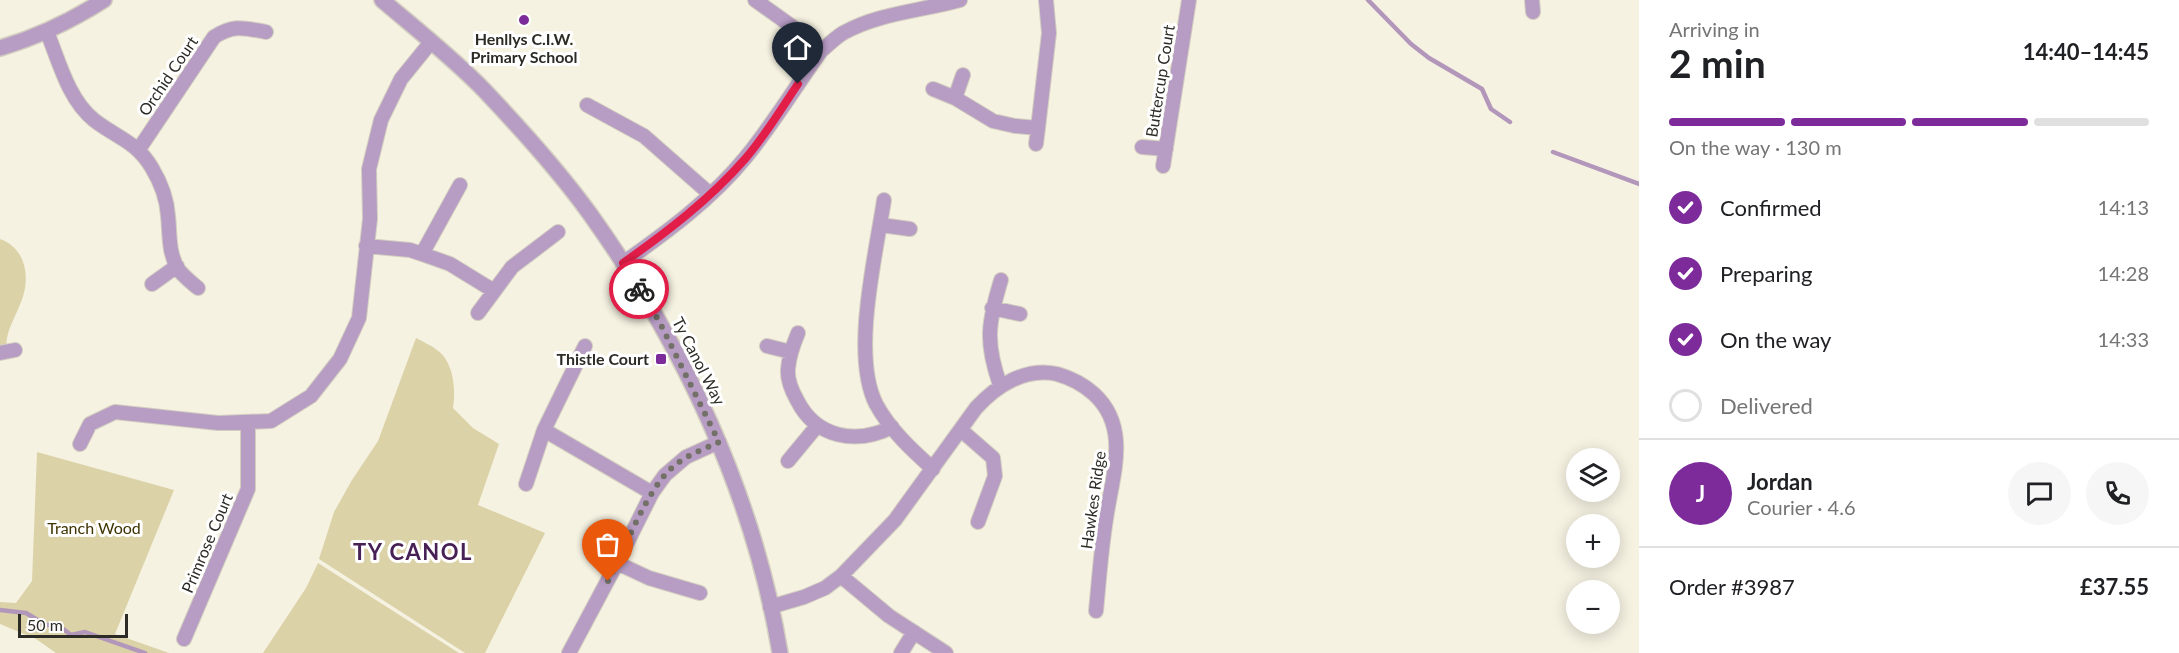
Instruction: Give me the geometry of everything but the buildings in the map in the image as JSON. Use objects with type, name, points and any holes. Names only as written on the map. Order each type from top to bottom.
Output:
[{"type":"street","points":[[0,48],[47,32],[104,0]]},
{"type":"street","name":"Ty Canol Way","points":[[382,0],[483,89],[558,173],[590,213],[659,321],[719,442],[743,505],[780,653]]},
{"type":"street","points":[[755,0],[804,35],[821,51]]},
{"type":"street","points":[[623,263],[666,232],[710,194],[745,159],[821,51],[842,34],[896,13],[960,0]]},
{"type":"street","points":[[1036,144],[1049,33],[1046,0]]},
{"type":"street","name":"Buttercup Court","points":[[1163,166],[1189,0]]},
{"type":"street","name":"Orchid Court","points":[[139,149],[214,37],[224,30],[236,27],[266,32]]},
{"type":"street","points":[[47,32],[69,84],[84,109],[93,119],[139,149],[160,184],[168,215],[172,256],[179,270],[198,288]]},
{"type":"street","points":[[80,444],[90,424],[115,412],[218,423],[271,421],[312,396],[340,359],[359,318],[370,219],[369,169],[381,120],[401,79],[431,42]]},
{"type":"street","points":[[955,98],[963,75]]},
{"type":"street","points":[[933,89],[955,98],[993,121],[1038,128]]},
{"type":"street","points":[[587,105],[644,136],[710,194]]},
{"type":"street","points":[[1142,147],[1166,149]]},
{"type":"street","points":[[422,255],[460,185]]},
{"type":"street","points":[[884,200],[867,316],[865,359],[867,375],[876,403],[892,427],[908,447],[933,469]]},
{"type":"street","points":[[880,225],[910,229]]},
{"type":"street","points":[[478,313],[512,267],[558,232]]},
{"type":"street","points":[[366,246],[410,250],[450,264],[494,291]]},
{"type":"street","points":[[152,284],[177,266]]},
{"type":"street","points":[[1000,385],[992,361],[989,338],[993,308],[1001,280]]},
{"type":"street","points":[[993,308],[1020,314]]},
{"type":"street","points":[[798,333],[791,352],[788,371],[792,392],[803,412],[817,426],[832,434],[847,437],[879,434],[892,427]]},
{"type":"street","points":[[526,484],[544,430],[585,346]]},
{"type":"street","points":[[767,346],[791,352]]},
{"type":"street","points":[[0,353],[15,350]]},
{"type":"street","name":"Hawkes Ridge","points":[[770,607],[825,588],[841,576],[895,520],[976,408],[1000,385],[1018,377],[1037,373],[1055,374],[1076,380],[1104,403],[1113,420],[1117,440],[1116,462],[1103,537],[1096,611]]},
{"type":"street","name":"Primrose Court","points":[[184,639],[248,489],[248,422]]},
{"type":"street","points":[[788,461],[817,426]]},
{"type":"street","points":[[544,430],[652,493]]},
{"type":"street","points":[[961,430],[993,458],[994,476],[978,522]]},
{"type":"street","points":[[569,653],[652,493],[665,474],[686,457],[719,442]]},
{"type":"street","points":[[617,563],[649,578],[700,594]]},
{"type":"street","points":[[841,576],[889,616],[946,653]]},
{"type":"street","points":[[901,653],[914,632]]},
{"type":"green space","points":[[0,239],[16,249],[21,257],[26,283],[6,346],[0,347]]},
{"type":"green space","points":[[416,338],[435,348],[447,362],[454,385],[453,408],[473,428],[499,444],[478,505],[545,533],[485,653],[465,653],[319,559],[334,512],[378,441]]},
{"type":"green space","name":"Tranch Wood","points":[[37,452],[174,490],[115,634],[169,653],[56,653],[36,639],[0,624],[0,602],[16,603],[32,581]]},
{"type":"green space","points":[[318,563],[459,653],[263,653],[306,588]]},
{"type":"waterway","points":[[1368,0],[1411,44],[1429,58],[1482,89],[1491,109],[1510,122]]},
{"type":"waterway","points":[[1553,152],[1639,184]]},
{"type":"waterway","points":[[0,610],[26,613],[46,625],[58,625],[71,635],[85,632],[145,653]]},
{"type":"way so far","points":[[608,581],[652,493],[665,474],[686,457],[719,442],[659,321],[639,289]]},
{"type":"place","name":"Henllys C.I.W. Primary School","points":[[524,20]]},
{"type":"place","name":"Thistle Court","points":[[661,359]]},
{"type":"district","name":"TY CANOL","points":[[413,552]]},
{"type":"route","points":[[639,289],[623,263],[666,232],[710,194],[745,159],[798,84]]}]
